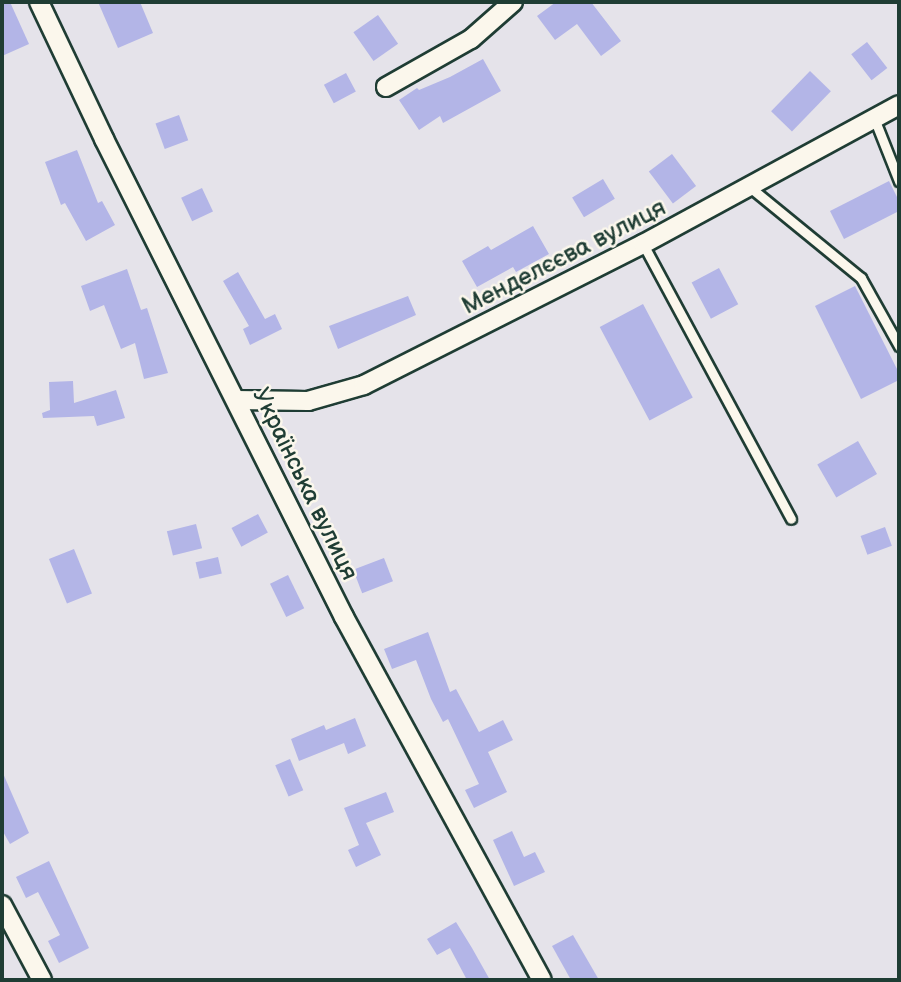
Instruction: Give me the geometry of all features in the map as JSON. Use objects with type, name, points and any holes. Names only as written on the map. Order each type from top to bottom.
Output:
[{"type":"street","name":"Українська вулиця","points":[[40,2],[104,139],[380,685],[542,980]]},
{"type":"street","points":[[386,86],[471,39],[513,2]]},
{"type":"street","name":"Менделєєва вулиця","points":[[236,400],[308,401],[364,385],[643,244],[899,105]]},
{"type":"street","points":[[2,905],[42,980]]},
{"type":"lane","points":[[874,118],[899,181]]},
{"type":"lane","points":[[751,187],[861,278],[899,345]]},
{"type":"lane","points":[[643,244],[791,519]]},
{"type":"building","points":[[2,2],[10,2],[29,44],[2,56]]},
{"type":"building","points":[[98,2],[140,2],[153,33],[118,48]]},
{"type":"building","points":[[556,2],[591,2],[621,41],[601,56],[577,24],[555,40],[537,16]]},
{"type":"building","points":[[378,15],[398,44],[374,61],[353,32]]},
{"type":"building","points":[[867,42],[887,68],[872,80],[851,54]]},
{"type":"building","points":[[483,59],[501,91],[443,123],[440,116],[419,130],[399,100],[417,88],[419,90],[450,77]]},
{"type":"building","points":[[810,71],[831,91],[792,131],[771,111]]},
{"type":"building","points":[[346,73],[356,92],[334,103],[324,85]]},
{"type":"building","points":[[179,115],[188,140],[165,149],[156,124]]},
{"type":"building","points":[[77,150],[98,203],[102,201],[115,225],[86,241],[65,203],[61,205],[45,162]]},
{"type":"building","points":[[672,154],[696,186],[673,203],[649,171]]},
{"type":"building","points":[[603,179],[615,199],[584,217],[572,198]]},
{"type":"building","points":[[889,181],[899,201],[899,211],[844,239],[830,211]]},
{"type":"building","points":[[202,188],[213,212],[192,221],[181,198]]},
{"type":"building","points":[[533,226],[549,254],[516,272],[513,267],[477,287],[462,261],[488,246],[491,250]]},
{"type":"building","points":[[719,268],[738,304],[711,319],[692,283]]},
{"type":"building","points":[[127,269],[141,310],[147,308],[168,373],[144,379],[135,343],[121,349],[104,305],[90,311],[81,286]]},
{"type":"building","points":[[238,272],[265,319],[275,314],[282,329],[250,345],[243,329],[249,326],[223,281]]},
{"type":"building","points":[[855,286],[899,373],[899,380],[861,399],[815,306]]},
{"type":"building","points":[[408,296],[416,315],[338,349],[329,326]]},
{"type":"building","points":[[643,304],[693,398],[649,421],[600,327]]},
{"type":"building","points":[[73,381],[74,403],[116,390],[125,418],[97,426],[94,416],[43,418],[42,413],[50,410],[49,382]]},
{"type":"building","points":[[858,441],[877,474],[836,497],[817,464]]},
{"type":"building","points":[[258,514],[268,533],[241,547],[232,528]]},
{"type":"building","points":[[196,524],[202,548],[173,556],[167,531]]},
{"type":"building","points":[[885,527],[892,546],[867,555],[861,536]]},
{"type":"building","points":[[74,549],[92,594],[67,604],[49,559]]},
{"type":"building","points":[[218,557],[222,574],[199,579],[196,562]]},
{"type":"building","points":[[384,558],[393,581],[362,593],[353,570]]},
{"type":"building","points":[[288,575],[304,608],[286,617],[270,584]]},
{"type":"building","points":[[428,632],[450,692],[456,689],[479,732],[503,720],[513,740],[488,752],[507,792],[474,808],[465,790],[479,784],[448,719],[443,722],[431,699],[416,660],[392,669],[384,649]]},
{"type":"building","points":[[355,718],[366,746],[348,754],[344,743],[299,761],[291,739],[324,725],[326,730]]},
{"type":"building","points":[[290,759],[303,790],[289,797],[275,765]]},
{"type":"building","points":[[2,771],[29,833],[10,844],[2,830]]},
{"type":"building","points":[[386,792],[394,812],[366,823],[381,855],[356,867],[348,850],[359,845],[344,808]]},
{"type":"building","points":[[512,831],[524,857],[535,852],[545,872],[514,886],[493,840]]},
{"type":"building","points":[[49,861],[89,948],[59,963],[48,941],[60,935],[38,892],[26,898],[16,877]]},
{"type":"building","points":[[456,922],[490,980],[467,980],[450,948],[437,955],[427,939]]},
{"type":"building","points":[[573,935],[599,980],[571,980],[552,946]]}]
